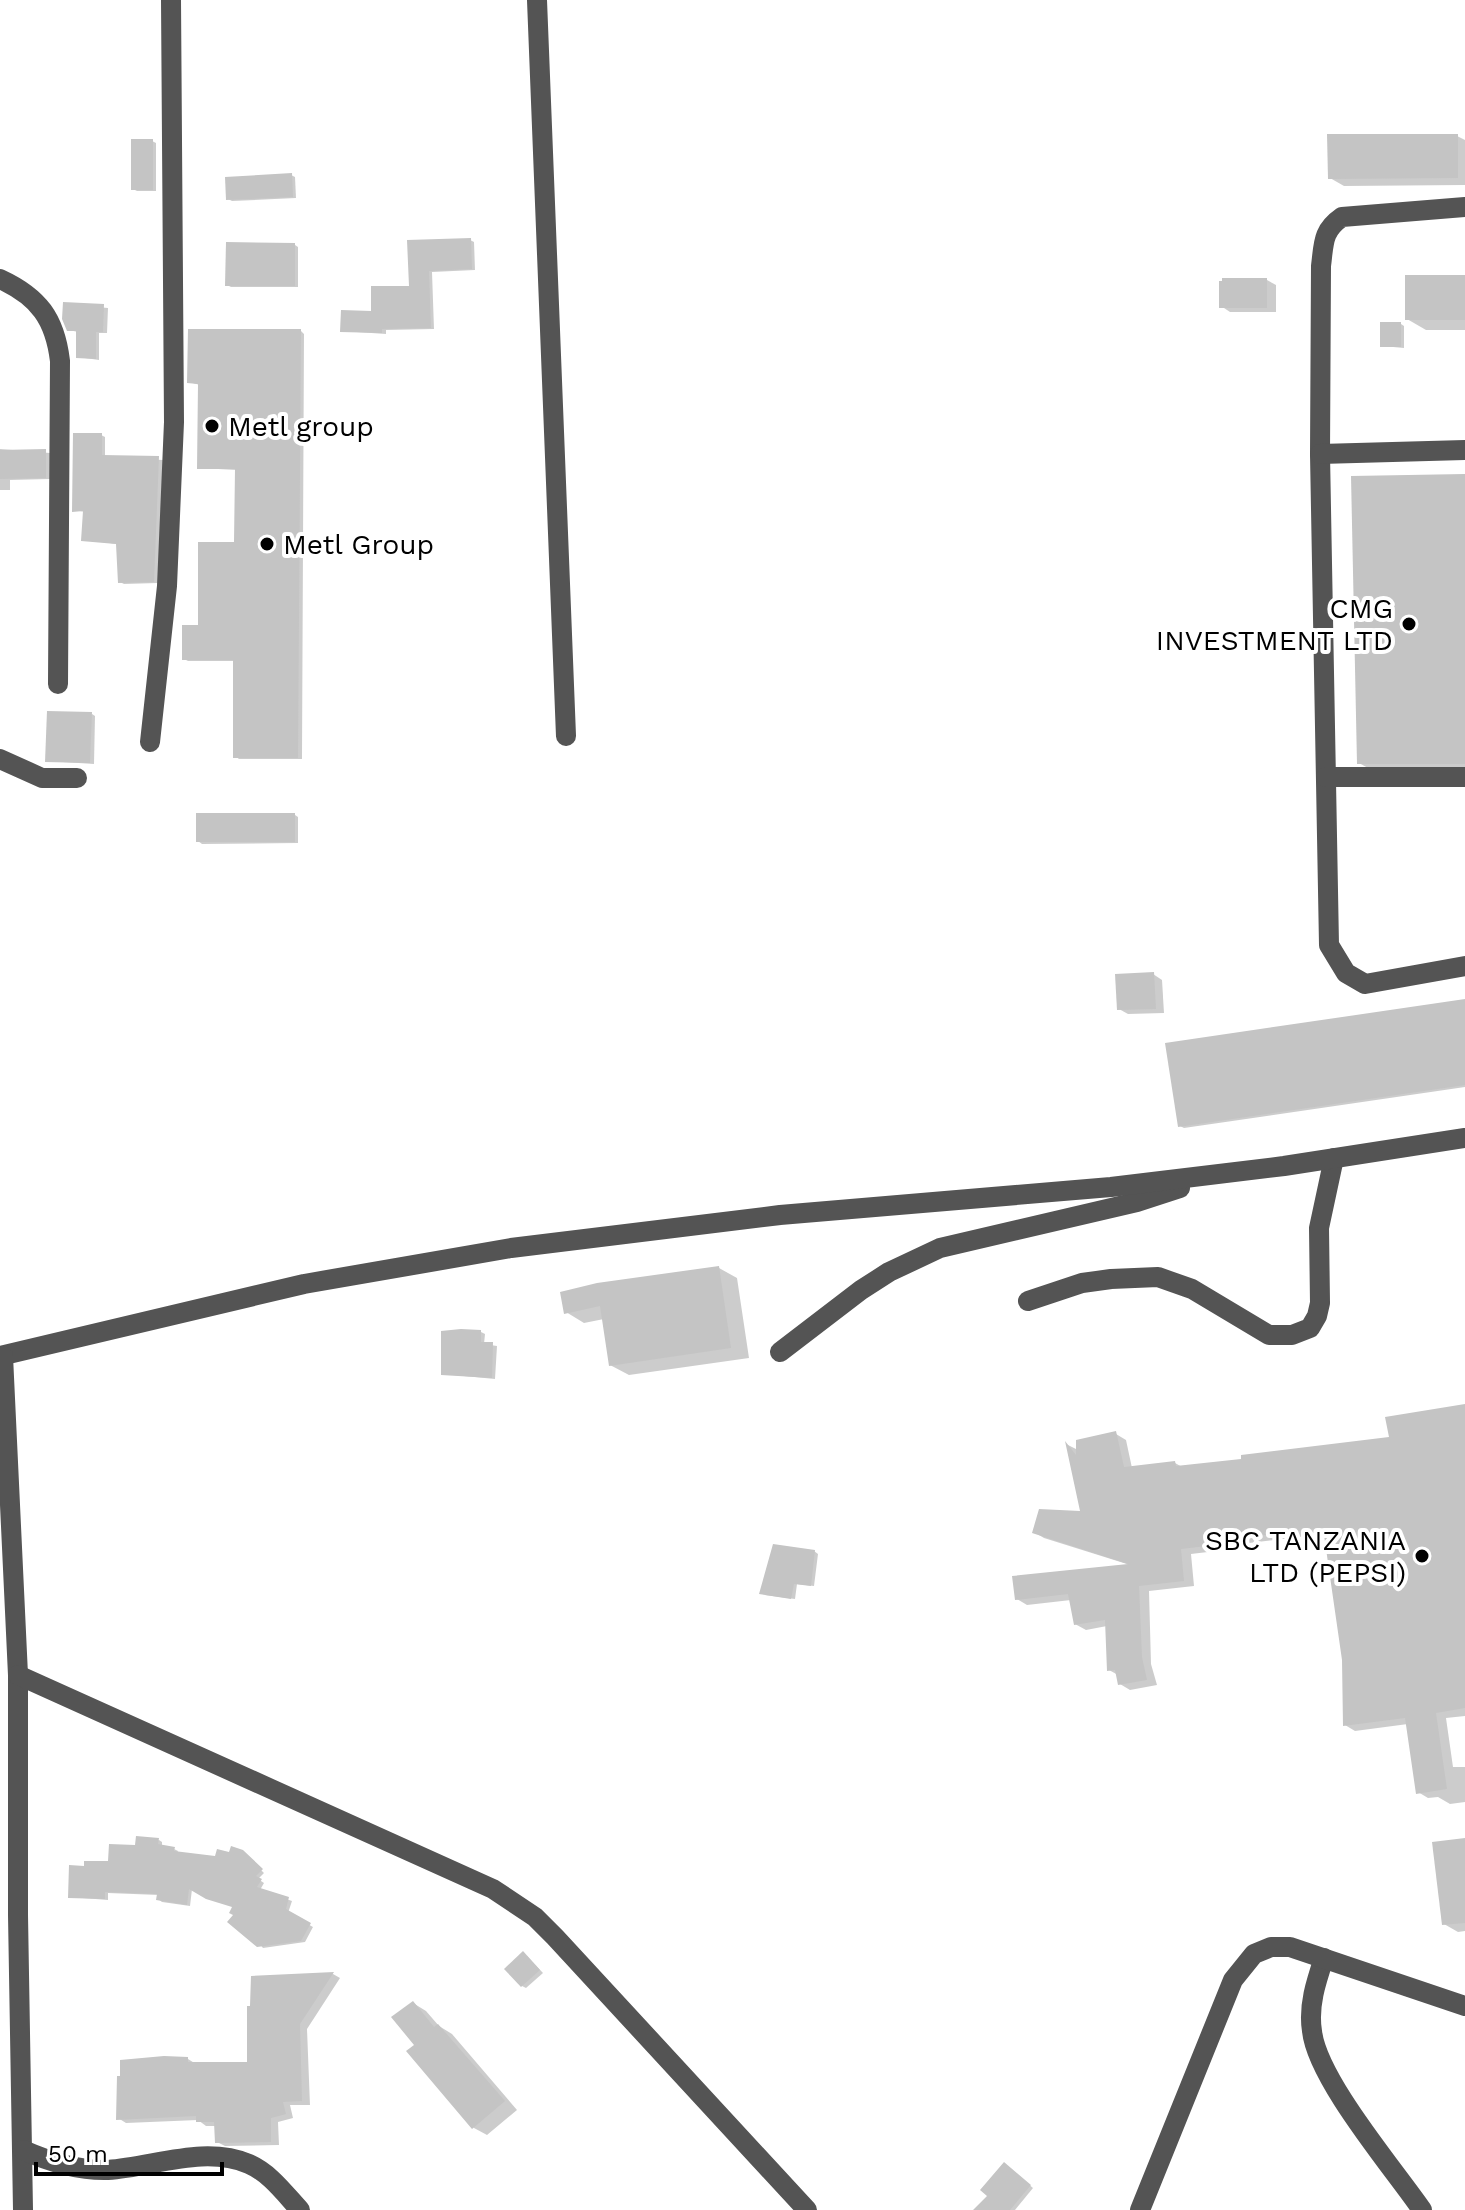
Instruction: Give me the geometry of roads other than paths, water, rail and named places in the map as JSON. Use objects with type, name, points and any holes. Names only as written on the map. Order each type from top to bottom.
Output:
[{"type":"lane","points":[[150,742],[167,586],[174,422],[171,0]]},
{"type":"lane","points":[[537,0],[566,736]]},
{"type":"lane","points":[[1465,207],[1342,217],[1329,226],[1321,266],[1320,454],[1329,945],[1346,973],[1365,984],[1465,966]]},
{"type":"lane","points":[[0,279],[17,287],[44,312],[55,329],[58,343],[58,684]]},
{"type":"lane","points":[[1320,454],[1465,450]]},
{"type":"lane","points":[[0,759],[42,778],[77,778]]},
{"type":"lane","points":[[1326,777],[1465,777]]},
{"type":"lane","points":[[23,2210],[23,2150],[10,1974],[18,1675],[2,1356],[304,1284],[511,1248],[780,1215],[1009,1197],[1213,1175],[1465,1138]]},
{"type":"lane","points":[[1028,1301],[1082,1283],[1158,1277],[1192,1289],[1269,1335],[1292,1335],[1310,1328],[1320,1303],[1319,1228],[1334,1158]]},
{"type":"lane","points":[[780,1352],[861,1290],[889,1272],[940,1248],[1137,1202],[1213,1175]]},
{"type":"lane","points":[[18,1675],[514,1901],[555,1937],[807,2210]]},
{"type":"lane","points":[[1140,2210],[1233,1980],[1242,1965],[1254,1954],[1271,1947],[1290,1947],[1465,2006]]},
{"type":"lane","points":[[1324,1958],[1311,2014],[1312,2035],[1317,2049],[1339,2094],[1422,2210]]},
{"type":"lane","points":[[23,2150],[68,2166],[104,2170],[182,2158],[229,2158],[252,2165],[271,2179],[300,2210]]},
{"type":"place","name":"Metl group","points":[[212,426]]},
{"type":"place","name":"Metl Group","points":[[267,544]]},
{"type":"place","name":"CMG INVESTMENT LTD","points":[[1409,624]]},
{"type":"place","name":"SBC TANZANIA LTD (PEPSI)","points":[[1422,1556]]}]
